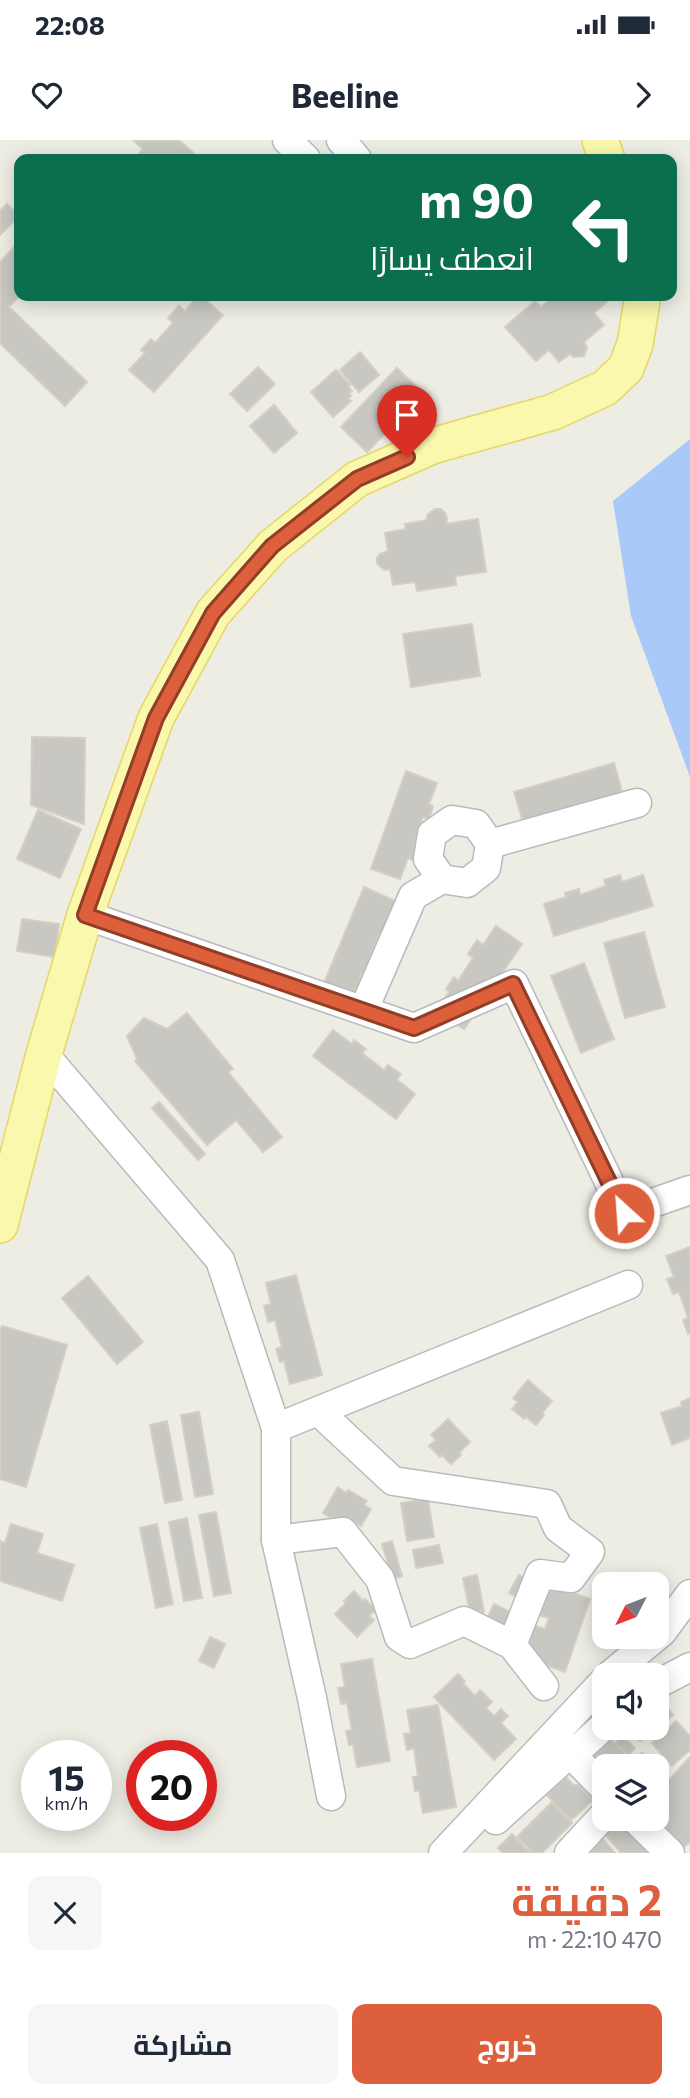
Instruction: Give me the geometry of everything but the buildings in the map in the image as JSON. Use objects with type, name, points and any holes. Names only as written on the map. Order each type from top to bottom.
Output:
[{"type":"main road","points":[[0,1225],[44,1054],[85,915],[156,718],[213,613],[272,546],[357,479],[432,446],[552,412],[605,388],[626,368],[635,344],[642,301]]},
{"type":"street","points":[[287,140],[301,154]]},
{"type":"street","points":[[341,140],[353,154]]},
{"type":"street","points":[[490,844],[637,803]]},
{"type":"street","points":[[363,1009],[414,896],[443,879],[467,883],[486,868],[490,844],[476,824],[452,820],[432,834],[428,859],[443,879]]},
{"type":"street","points":[[85,915],[414,1028],[513,984],[624,1213],[690,1191]]},
{"type":"street","points":[[44,1054],[220,1260],[276,1428],[276,1540],[331,1796]]},
{"type":"street","points":[[276,1428],[628,1286]]},
{"type":"street","points":[[319,1412],[393,1481],[547,1504],[558,1528],[590,1552],[571,1578],[540,1574],[512,1645]]},
{"type":"street","points":[[276,1540],[343,1532],[380,1579],[399,1637],[410,1644],[464,1621],[512,1645],[544,1686]]},
{"type":"street","points":[[669,1622],[690,1594]]},
{"type":"street","points":[[669,1631],[690,1627]]},
{"type":"street","points":[[625,1663],[641,1649]]},
{"type":"street","points":[[669,1678],[690,1667]]},
{"type":"street","points":[[447,1848],[592,1694]]},
{"type":"street","points":[[447,1848],[477,1837],[570,1753],[592,1737]]},
{"type":"street","points":[[570,1753],[592,1776]]},
{"type":"street","points":[[569,1853],[592,1828]]},
{"type":"street","points":[[647,1831],[670,1853]]},
{"type":"water","points":[[690,439],[690,777],[631,616],[613,501]]},
{"type":"route","points":[[407,457],[357,479],[272,546],[213,613],[156,718],[85,915],[414,1028],[513,984],[624,1213]]}]
